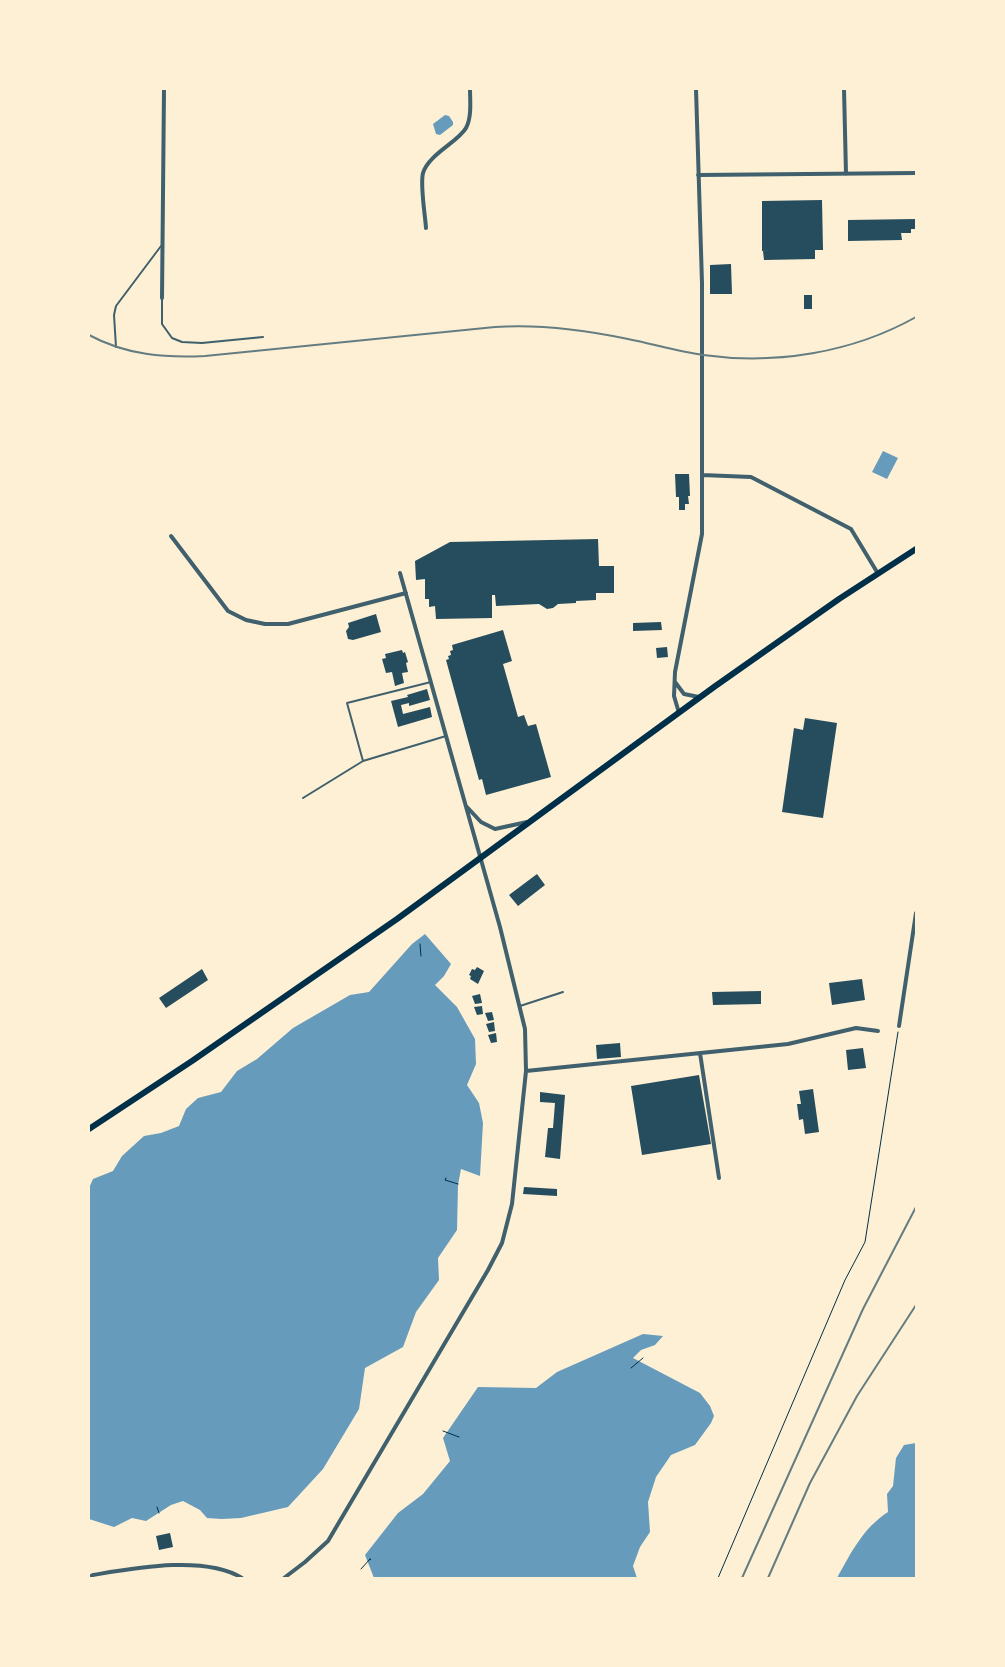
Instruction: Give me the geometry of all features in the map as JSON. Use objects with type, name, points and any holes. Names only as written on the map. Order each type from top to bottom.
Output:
[{"type":"main road","points":[[89,1129],[397,919],[701,697],[877,572],[916,549]]},
{"type":"street","points":[[162,298],[164,89]]},
{"type":"street","points":[[426,228],[423,173],[431,160],[466,128],[469,117],[470,89]]},
{"type":"street","points":[[679,713],[674,696],[676,663],[702,534],[702,283],[696,89]]},
{"type":"street","points":[[844,89],[846,174]]},
{"type":"street","points":[[698,175],[916,173]]},
{"type":"street","points":[[702,476],[751,477],[851,529],[877,572]]},
{"type":"street","points":[[171,536],[228,611],[246,620],[265,624],[288,624],[406,593]]},
{"type":"street","points":[[284,1578],[328,1541],[357,1494],[502,1243],[512,1204],[526,1070],[525,1029],[480,858],[400,573]]},
{"type":"street","points":[[674,681],[684,694],[701,697]]},
{"type":"street","points":[[465,804],[481,822],[495,829],[504,829],[529,822]]},
{"type":"street","points":[[899,1026],[916,913]]},
{"type":"street","points":[[526,1070],[788,1044],[856,1028],[878,1032]]},
{"type":"street","points":[[700,1053],[718,1178]]},
{"type":"street","points":[[89,1577],[139,1567],[174,1565],[213,1568],[233,1573],[242,1578]]},
{"type":"lane","points":[[916,89],[916,173]]},
{"type":"lane","points":[[116,347],[114,315],[116,306],[163,244]]},
{"type":"lane","points":[[162,298],[162,324],[172,338],[182,342],[202,343],[264,337]]},
{"type":"lane","points":[[364,761],[347,703],[430,682]]},
{"type":"lane","points":[[303,798],[364,761],[446,736]]},
{"type":"lane","points":[[520,1006],[563,992]]},
{"type":"path","points":[[420,944],[421,956]]},
{"type":"path","points":[[718,1578],[846,1280],[865,1242],[899,1026]]},
{"type":"path","points":[[446,1178],[445,1180],[458,1184]]},
{"type":"path","points":[[631,1368],[643,1358]]},
{"type":"path","points":[[443,1431],[459,1437]]},
{"type":"path","points":[[157,1507],[159,1513]]},
{"type":"path","points":[[361,1569],[369,1560]]},
{"type":"water","points":[[445,115],[449,116],[453,125],[440,135],[436,134],[433,124]]},
{"type":"water","points":[[883,451],[898,458],[887,479],[872,472]]},
{"type":"water","points":[[425,934],[451,964],[444,976],[435,985],[457,1007],[475,1039],[476,1064],[467,1085],[479,1103],[483,1123],[480,1176],[461,1169],[458,1185],[457,1230],[438,1258],[439,1280],[416,1312],[403,1347],[365,1368],[359,1409],[323,1469],[288,1507],[241,1518],[222,1519],[207,1518],[200,1510],[183,1501],[171,1505],[146,1521],[132,1518],[114,1527],[89,1519],[89,1188],[93,1179],[113,1171],[122,1156],[144,1136],[161,1133],[179,1126],[186,1109],[198,1098],[221,1092],[237,1071],[257,1059],[293,1028],[350,995],[369,992],[412,944]]},
{"type":"water","points":[[643,1334],[663,1336],[655,1345],[641,1350],[633,1358],[700,1393],[710,1406],[714,1416],[695,1445],[671,1455],[656,1477],[648,1502],[650,1532],[640,1547],[633,1566],[637,1578],[374,1578],[365,1555],[398,1513],[423,1494],[450,1461],[443,1438],[478,1387],[536,1388],[557,1372]]},
{"type":"water","points":[[916,1443],[916,1578],[837,1578],[865,1533],[879,1518],[888,1512],[887,1494],[893,1486],[896,1458],[904,1445]]},
{"type":"building","points":[[822,200],[823,250],[815,250],[815,259],[764,260],[763,251],[773,250],[762,251],[762,201]]},
{"type":"building","points":[[916,219],[916,229],[911,229],[911,233],[901,233],[902,240],[848,241],[848,220]]},
{"type":"building","points":[[731,264],[732,294],[710,294],[710,265]]},
{"type":"building","points":[[804,295],[812,295],[812,309],[804,309]]},
{"type":"building","points":[[675,474],[689,474],[690,496],[688,496],[689,504],[685,504],[685,510],[679,510],[679,497],[676,497]]},
{"type":"building","points":[[598,539],[599,566],[614,566],[614,593],[596,593],[596,600],[558,604],[553,608],[547,609],[539,604],[496,606],[495,595],[492,595],[492,618],[436,619],[435,606],[429,607],[429,599],[425,599],[425,579],[416,580],[415,561],[450,542]]},
{"type":"building","points":[[376,614],[381,632],[353,640],[348,639],[346,631],[349,627],[348,623]]},
{"type":"building","points":[[661,622],[662,630],[633,631],[633,623]]},
{"type":"building","points":[[503,630],[512,661],[503,664],[518,717],[524,715],[528,726],[536,724],[551,777],[486,795],[482,779],[479,780],[446,660],[451,655],[450,651],[453,650],[452,645]]},
{"type":"building","points":[[667,647],[668,657],[657,658],[656,648]]},
{"type":"building","points":[[402,650],[403,653],[405,652],[408,662],[406,663],[408,672],[402,673],[404,683],[395,686],[392,672],[386,673],[382,659],[386,658],[385,654]]},
{"type":"building","points":[[427,689],[430,700],[409,706],[409,703],[401,705],[403,714],[430,707],[432,717],[398,727],[391,701],[408,697],[407,695]]},
{"type":"building","points":[[805,718],[837,723],[823,818],[782,812],[794,728],[803,730]]},
{"type":"building","points":[[537,874],[545,885],[518,906],[509,895]]},
{"type":"building","points":[[477,967],[484,971],[478,984],[470,979],[471,976],[469,975],[472,969],[475,970]]},
{"type":"building","points":[[202,969],[208,980],[166,1008],[159,998]]},
{"type":"building","points":[[862,979],[865,1000],[832,1005],[829,983]]},
{"type":"building","points":[[761,991],[761,1004],[713,1005],[712,992]]},
{"type":"building","points":[[480,994],[482,1003],[475,1004],[472,996]]},
{"type":"building","points":[[482,1006],[483,1014],[477,1015],[474,1007]]},
{"type":"building","points":[[492,1012],[494,1020],[488,1021],[485,1013]]},
{"type":"building","points":[[494,1022],[495,1031],[489,1032],[486,1024]]},
{"type":"building","points":[[496,1033],[497,1042],[491,1043],[488,1035]]},
{"type":"building","points":[[620,1043],[621,1057],[597,1059],[596,1045]]},
{"type":"building","points":[[863,1048],[866,1068],[848,1070],[846,1050]]},
{"type":"building","points":[[699,1075],[711,1144],[642,1155],[631,1086]]},
{"type":"building","points":[[813,1089],[819,1132],[805,1134],[803,1119],[799,1120],[797,1104],[801,1104],[799,1091]]},
{"type":"building","points":[[540,1092],[565,1095],[560,1159],[545,1157],[548,1128],[553,1128],[555,1103],[540,1102]]},
{"type":"building","points":[[524,1187],[557,1189],[557,1196],[523,1194]]},
{"type":"building","points":[[170,1533],[173,1547],[159,1550],[156,1536]]},
{"type":"railway","points":[[89,335],[117,347],[146,354],[160,356],[205,356],[495,327],[528,326],[562,328],[595,333],[703,355],[730,358],[758,358],[813,353],[866,340],[916,317]]},
{"type":"railway","points":[[742,1578],[863,1309],[916,1207]]},
{"type":"railway","points":[[768,1578],[810,1483],[857,1396],[916,1305]]}]
